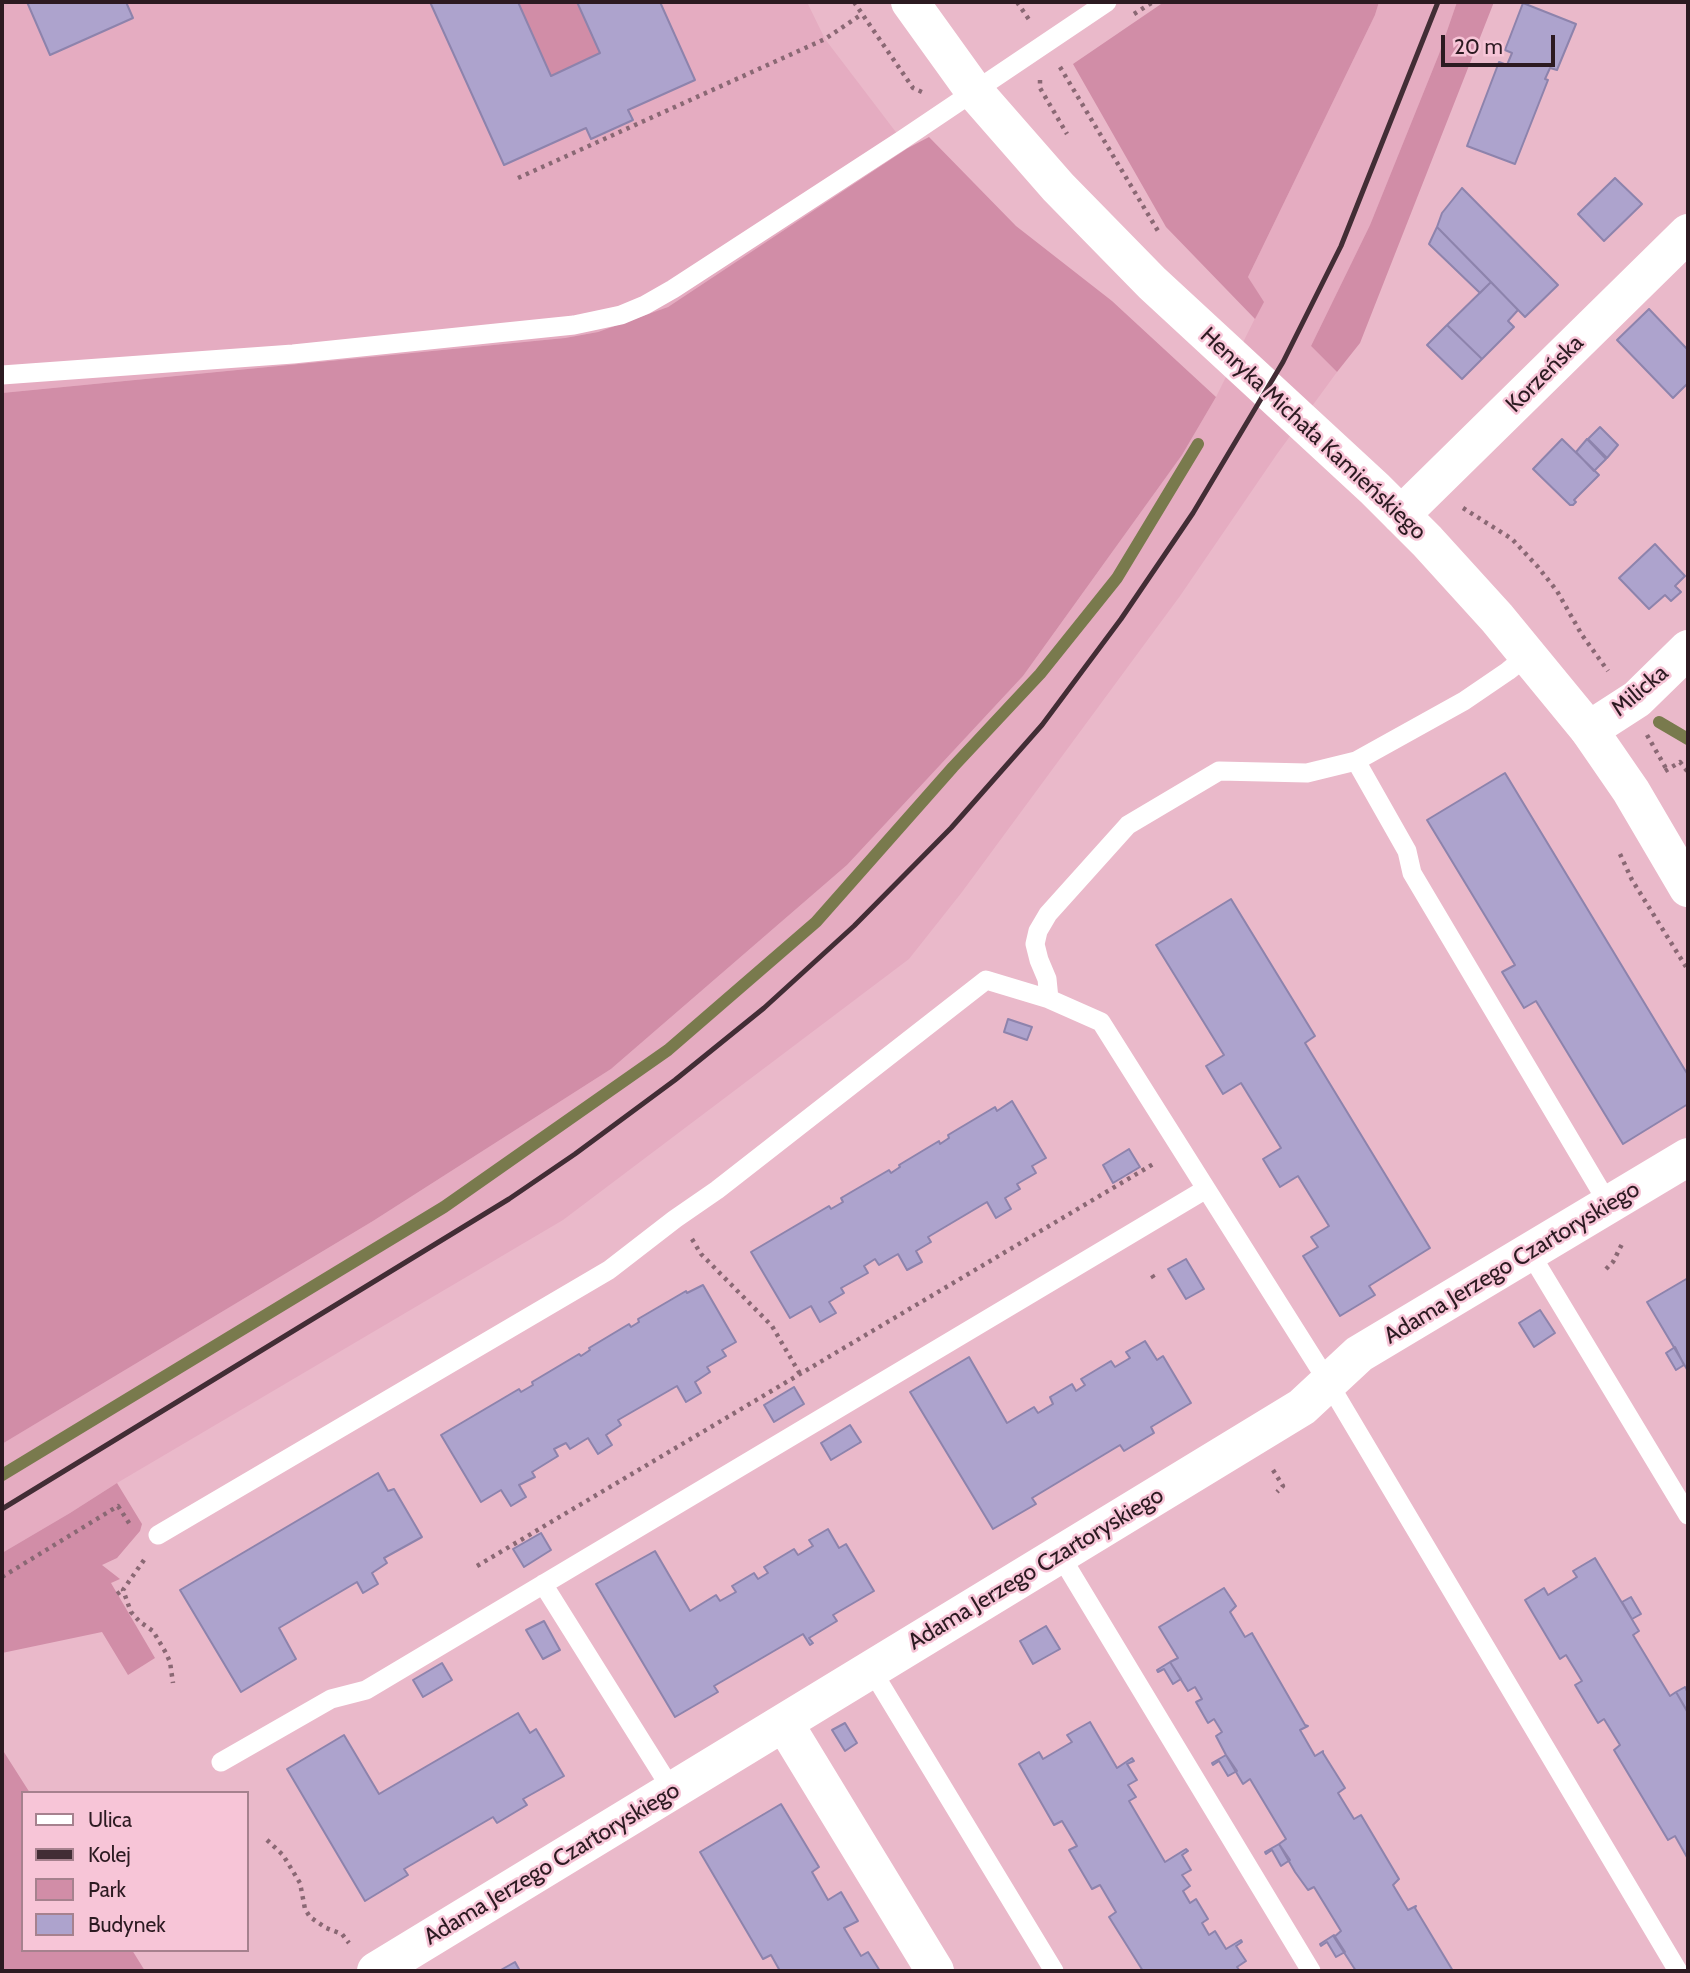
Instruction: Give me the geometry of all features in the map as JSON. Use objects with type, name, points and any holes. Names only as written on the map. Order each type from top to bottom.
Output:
[{"type":"street","name":"Henryka Michała Kamieńskiego","points":[[910,2],[974,91],[1058,187],[1152,283],[1401,515],[1467,584],[1589,730],[1631,791],[1688,888]]},
{"type":"street","name":"Korzeńska","points":[[1401,515],[1688,233]]},
{"type":"street","name":"Milicka","points":[[1589,730],[1637,699],[1688,649]]},
{"type":"street","name":"Adama Jerzego Czartoryskiego","points":[[364,1960],[672,1790],[784,1723],[1302,1407],[1359,1354],[1688,1157]]},
{"type":"street","points":[[784,1723],[934,1971]]},
{"type":"lane","points":[[2,375],[293,354],[574,325],[621,315],[673,289],[1107,2]]},
{"type":"lane","points":[[1049,999],[1047,979],[1035,944],[1038,931],[1048,914],[1128,825],[1219,771],[1307,773],[1356,761],[1464,701],[1528,655]]},
{"type":"lane","points":[[1356,761],[1407,851],[1412,873],[1609,1205]]},
{"type":"lane","points":[[158,1535],[609,1270],[674,1219],[717,1191],[986,980],[1049,999],[1101,1022],[1328,1382],[1678,1971]]},
{"type":"lane","points":[[221,1762],[331,1699],[366,1690],[1206,1189]]},
{"type":"lane","points":[[1530,1253],[1688,1515]]},
{"type":"lane","points":[[1060,1555],[1311,1971]]},
{"type":"lane","points":[[543,1584],[672,1790]]},
{"type":"lane","points":[[870,1669],[1054,1971]]},
{"type":"path","points":[[1017,2],[1033,26]]},
{"type":"path","points":[[518,178],[825,39],[862,15]]},
{"type":"path","points":[[1056,60],[1164,239]]},
{"type":"path","points":[[1455,503],[1512,539],[1538,567],[1557,590],[1582,635],[1610,673]]},
{"type":"path","points":[[1657,775],[1680,762],[1688,772]]},
{"type":"path","points":[[477,1566],[1180,1148]]},
{"type":"path","points":[[691,1238],[701,1254],[772,1326],[800,1374]]},
{"type":"path","points":[[1271,1467],[1283,1486],[1277,1492]]},
{"type":"path","points":[[2,1577],[118,1506],[148,1554]]},
{"type":"path","points":[[117,1594],[123,1590],[158,1535]]},
{"type":"path","points":[[123,1590],[131,1612],[153,1632],[166,1653],[173,1683]]},
{"type":"path","points":[[267,1840],[283,1855],[300,1883],[305,1909],[310,1917],[326,1928],[342,1934],[364,1960]]},
{"type":"shaded area","points":[[2,2],[807,2],[825,39],[908,148],[668,307],[598,332],[565,338],[2,393]]},
{"type":"shaded area","points":[[1379,2],[1457,2],[1439,54],[1370,225],[1311,346],[1337,372],[1180,596],[962,892],[909,959],[563,1220],[2,1553],[2,1444],[373,1221],[611,1069],[847,865],[1023,676],[1182,455],[1216,397],[1263,302],[1248,277]]},
{"type":"green space","points":[[518,2],[577,2],[600,53],[551,76]]},
{"type":"green space","points":[[1164,2],[1379,2],[1248,277],[1264,302],[1255,319],[1166,227],[1073,64]]},
{"type":"green space","points":[[1457,2],[1494,2],[1360,343],[1337,372],[1311,346],[1370,225],[1439,54]]},
{"type":"green space","points":[[929,137],[1016,226],[1112,301],[1216,397],[1182,455],[1023,676],[847,865],[611,1069],[373,1221],[2,1444],[2,393],[565,338],[598,332],[668,307],[908,148]]},
{"type":"green space","points":[[117,1483],[142,1524],[140,1531],[117,1558],[102,1565],[120,1579],[111,1583],[155,1658],[128,1675],[102,1632],[2,1653],[2,1553]]},
{"type":"green space","points":[[2,1749],[29,1791],[21,1791],[21,1952],[133,1952],[145,1971],[2,1971]]},
{"type":"building","points":[[27,2],[126,2],[133,18],[50,55]]},
{"type":"building","points":[[430,2],[518,2],[551,76],[600,53],[577,2],[660,2],[695,80],[628,110],[633,120],[591,139],[586,128],[504,165]]},
{"type":"building","points":[[1523,3],[1576,24],[1557,70],[1550,68],[1545,79],[1548,80],[1515,164],[1467,146],[1499,62],[1507,65],[1512,53],[1505,50]]},
{"type":"building","points":[[1615,178],[1642,204],[1604,241],[1578,214]]},
{"type":"building","points":[[1462,188],[1558,285],[1525,317],[1437,227],[1442,213]]},
{"type":"building","points":[[1437,227],[1491,282],[1480,293],[1429,244]]},
{"type":"building","points":[[1491,282],[1518,310],[1508,321],[1514,327],[1482,359],[1447,325]]},
{"type":"building","points":[[1649,309],[1688,350],[1688,383],[1673,398],[1617,340]]},
{"type":"building","points":[[1447,325],[1482,359],[1462,379],[1427,345]]},
{"type":"building","points":[[1600,427],[1618,445],[1607,458],[1588,439]]},
{"type":"building","points":[[1562,439],[1599,475],[1574,500],[1576,502],[1573,505],[1533,469]]},
{"type":"building","points":[[1587,439],[1606,459],[1594,471],[1576,452]]},
{"type":"building","points":[[1655,544],[1685,576],[1675,586],[1681,592],[1671,601],[1665,595],[1649,609],[1619,578]]},
{"type":"building","points":[[1505,773],[1688,1075],[1688,1104],[1623,1144],[1536,1001],[1524,1008],[1502,972],[1515,965],[1427,820]]},
{"type":"building","points":[[1231,899],[1315,1036],[1305,1043],[1430,1248],[1369,1286],[1375,1295],[1340,1316],[1303,1256],[1318,1247],[1311,1237],[1329,1226],[1298,1176],[1280,1187],[1263,1159],[1281,1148],[1241,1083],[1223,1094],[1206,1066],[1224,1055],[1156,945]]},
{"type":"building","points":[[1008,1019],[1032,1027],[1027,1040],[1004,1032]]},
{"type":"building","points":[[1012,1101],[1046,1158],[1032,1166],[1036,1173],[1017,1184],[1020,1189],[1005,1198],[1011,1209],[996,1218],[987,1202],[928,1237],[931,1242],[916,1251],[922,1262],[907,1270],[898,1254],[879,1265],[875,1259],[864,1266],[868,1273],[841,1288],[844,1293],[829,1302],[836,1313],[820,1322],[811,1306],[790,1318],[751,1252],[829,1206],[831,1209],[843,1202],[841,1198],[889,1170],[891,1173],[900,1167],[899,1165],[939,1141],[940,1144],[949,1138],[948,1135],[995,1107],[997,1111]]},
{"type":"building","points":[[1129,1149],[1140,1167],[1113,1183],[1103,1165]]},
{"type":"building","points":[[1186,1259],[1204,1289],[1186,1299],[1168,1269]]},
{"type":"building","points":[[1688,1278],[1688,1371],[1647,1302]]},
{"type":"building","points":[[703,1285],[736,1342],[722,1350],[726,1356],[707,1367],[710,1372],[695,1382],[701,1393],[686,1402],[677,1386],[618,1420],[621,1425],[606,1435],[612,1445],[598,1454],[588,1438],[570,1449],[566,1443],[554,1449],[558,1456],[532,1472],[535,1477],[519,1485],[526,1497],[511,1506],[501,1490],[481,1502],[441,1435],[519,1389],[521,1392],[533,1385],[532,1382],[579,1354],[581,1356],[590,1350],[589,1348],[629,1324],[631,1327],[639,1322],[638,1319],[686,1291],[687,1293]]},
{"type":"building","points":[[1540,1310],[1555,1333],[1534,1347],[1519,1323]]},
{"type":"building","points":[[1145,1341],[1157,1360],[1163,1356],[1191,1403],[1151,1427],[1154,1433],[1124,1451],[1120,1445],[1032,1498],[1036,1504],[993,1529],[910,1392],[969,1357],[1007,1423],[1034,1407],[1038,1413],[1053,1404],[1050,1397],[1072,1384],[1076,1391],[1085,1385],[1081,1379],[1111,1361],[1115,1367],[1130,1358],[1126,1352]]},
{"type":"building","points":[[1675,1347],[1684,1365],[1676,1370],[1666,1353]]},
{"type":"building","points":[[794,1387],[804,1404],[774,1422],[764,1405]]},
{"type":"building","points":[[850,1425],[861,1442],[831,1460],[821,1443]]},
{"type":"building","points":[[378,1473],[388,1491],[394,1489],[422,1537],[384,1558],[387,1563],[372,1573],[378,1584],[363,1593],[357,1582],[279,1628],[296,1659],[241,1692],[180,1590]]},
{"type":"building","points":[[828,1529],[839,1548],[846,1544],[874,1591],[833,1615],[837,1621],[809,1638],[813,1643],[810,1645],[803,1634],[714,1686],[718,1692],[675,1717],[596,1584],[655,1551],[690,1611],[716,1595],[720,1601],[736,1592],[732,1586],[754,1573],[758,1579],[768,1573],[764,1567],[794,1549],[798,1555],[813,1546],[809,1540]]},
{"type":"building","points":[[541,1533],[551,1550],[524,1567],[513,1549]]},
{"type":"building","points":[[1595,1558],[1639,1631],[1633,1635],[1670,1696],[1676,1692],[1688,1713],[1688,1859],[1675,1836],[1668,1840],[1614,1750],[1620,1745],[1604,1719],[1598,1723],[1575,1685],[1582,1681],[1566,1655],[1560,1659],[1525,1600],[1544,1588],[1548,1595],[1577,1577],[1573,1571]]},
{"type":"building","points":[[1224,1588],[1236,1606],[1230,1612],[1245,1637],[1252,1633],[1308,1726],[1300,1730],[1315,1756],[1323,1751],[1345,1788],[1338,1793],[1354,1819],[1361,1815],[1399,1879],[1393,1885],[1408,1910],[1416,1906],[1453,1971],[1356,1971],[1334,1937],[1341,1931],[1314,1887],[1308,1890],[1295,1872],[1279,1844],[1286,1839],[1250,1779],[1243,1784],[1216,1736],[1222,1732],[1214,1719],[1208,1723],[1196,1702],[1202,1699],[1195,1687],[1188,1691],[1170,1662],[1178,1658],[1159,1627]]},
{"type":"building","points":[[1631,1597],[1641,1614],[1632,1619],[1622,1602]]},
{"type":"building","points":[[544,1621],[560,1650],[543,1659],[526,1630]]},
{"type":"building","points":[[1046,1626],[1060,1649],[1033,1664],[1020,1641]]},
{"type":"building","points":[[1170,1662],[1181,1679],[1173,1684],[1164,1669],[1158,1672],[1157,1670]]},
{"type":"building","points":[[442,1663],[452,1680],[423,1697],[413,1680]]},
{"type":"building","points":[[1685,1687],[1688,1693],[1686,1709],[1676,1692]]},
{"type":"building","points":[[518,1713],[530,1733],[536,1729],[564,1776],[523,1799],[527,1805],[497,1823],[493,1817],[404,1869],[408,1875],[365,1901],[287,1769],[344,1735],[379,1794]]},
{"type":"building","points":[[1090,1722],[1117,1768],[1132,1758],[1134,1761],[1127,1764],[1137,1780],[1128,1785],[1136,1797],[1129,1801],[1165,1862],[1186,1849],[1188,1851],[1182,1855],[1191,1870],[1182,1875],[1190,1886],[1183,1891],[1190,1903],[1196,1899],[1208,1919],[1202,1923],[1209,1935],[1215,1931],[1226,1949],[1241,1940],[1236,1946],[1246,1961],[1237,1967],[1240,1971],[1143,1971],[1109,1917],[1116,1912],[1100,1885],[1092,1889],[1069,1850],[1077,1846],[1062,1821],[1054,1825],[1019,1764],[1039,1752],[1043,1759],[1072,1742],[1067,1735]]},
{"type":"building","points":[[845,1723],[857,1743],[845,1751],[832,1730]]},
{"type":"building","points":[[1226,1755],[1237,1771],[1228,1776],[1219,1761],[1213,1765],[1212,1763]]},
{"type":"building","points":[[781,1804],[819,1867],[812,1872],[828,1900],[841,1892],[858,1921],[844,1928],[861,1956],[868,1952],[880,1971],[780,1971],[771,1955],[763,1959],[700,1852]]},
{"type":"building","points":[[1279,1844],[1290,1860],[1281,1866],[1272,1850],[1266,1854],[1265,1852]]},
{"type":"building","points":[[1334,1935],[1345,1952],[1336,1957],[1327,1942],[1321,1946],[1320,1944]]},
{"type":"building","points":[[515,1962],[520,1971],[499,1971]]},
{"type":"waterway","points":[[2,1475],[444,1207],[668,1050],[816,922],[953,767],[1040,674],[1117,578],[1198,444]]},
{"type":"waterway","points":[[1659,722],[1688,739]]},
{"type":"railway","points":[[2,1509],[509,1199],[575,1154],[675,1080],[764,1008],[854,926],[951,828],[1042,725],[1121,619],[1193,513],[1283,362],[1341,246],[1438,2]]}]
